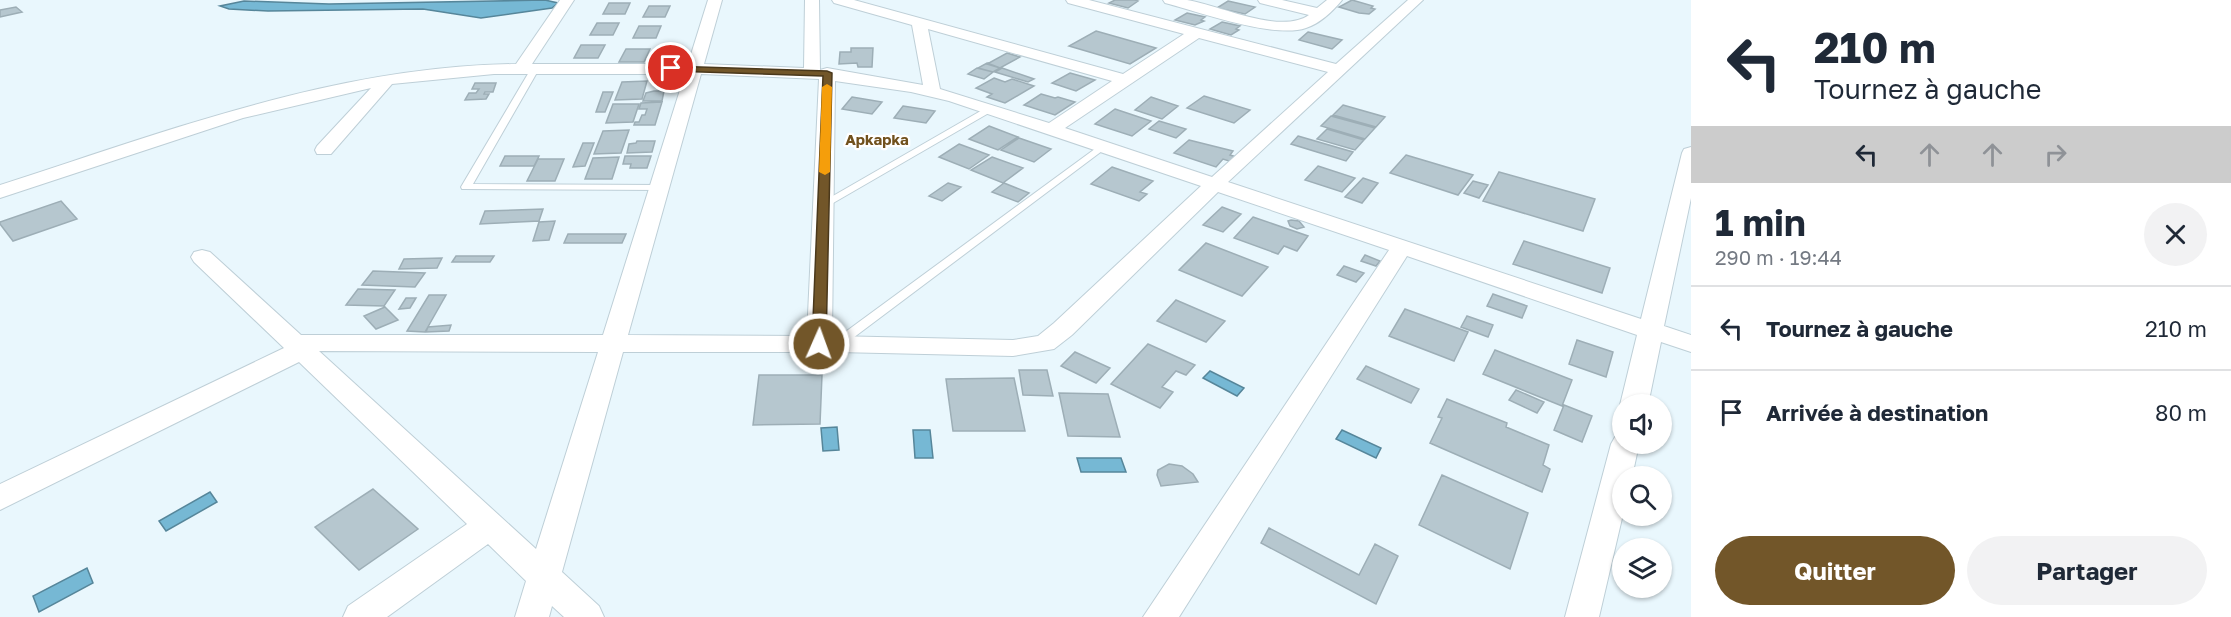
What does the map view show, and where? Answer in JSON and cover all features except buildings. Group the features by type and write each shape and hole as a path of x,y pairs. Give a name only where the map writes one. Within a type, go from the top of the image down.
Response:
{"street":[{"path":"527,70 567,0"},
{"path":"532,617 715,0"},
{"path":"812,0 819,73 828,344"},
{"path":"839,0 1125,80"},
{"path":"1073,0 1339,70"},
{"path":"1170,0 1285,26 1302,25 1335,0"},
{"path":"1264,0 1319,13"},
{"path":"0,498 298,347 612,343 1013,348 1045,343 1063,329 1215,184 1416,0"},
{"path":"919,22 932,91"},
{"path":"1052,129 1197,32"},
{"path":"0,192 247,112 320,93 386,81 449,72 527,70 694,68 819,73 884,81 932,91 991,108 1691,344"},
{"path":"324,150 386,81"},
{"path":"1637,394 1691,153"},
{"path":"1160,617 1402,247"},
{"path":"202,257 587,617"},
{"path":"1582,617 1623,454"},
{"path":"360,617 489,526"}],"lane":[{"path":"527,70 466,187 660,188"},
{"path":"824,204 991,108"},
{"path":"828,344 1103,146"}],"water":[{"path":"545,0 558,3 552,8 481,18 423,9 268,11 229,9 220,6 244,1 329,4"},
{"path":"1210,371 1244,388 1237,396 1203,378"},
{"path":"837,427 839,450 823,451 821,428"},
{"path":"913,430 930,430 933,458 915,458"},
{"path":"1342,430 1381,448 1376,458 1336,439"},
{"path":"1077,458 1121,458 1126,472 1081,472"},
{"path":"210,492 217,502 166,531 159,521"},
{"path":"87,568 93,583 39,612 33,596"}],"slow traffic":[{"path":"825,172 827,87"}],"district":[{"name":"Apkapka","path":"877,140"}],"route":[{"path":"671,68 827,73 819,344"}]}
